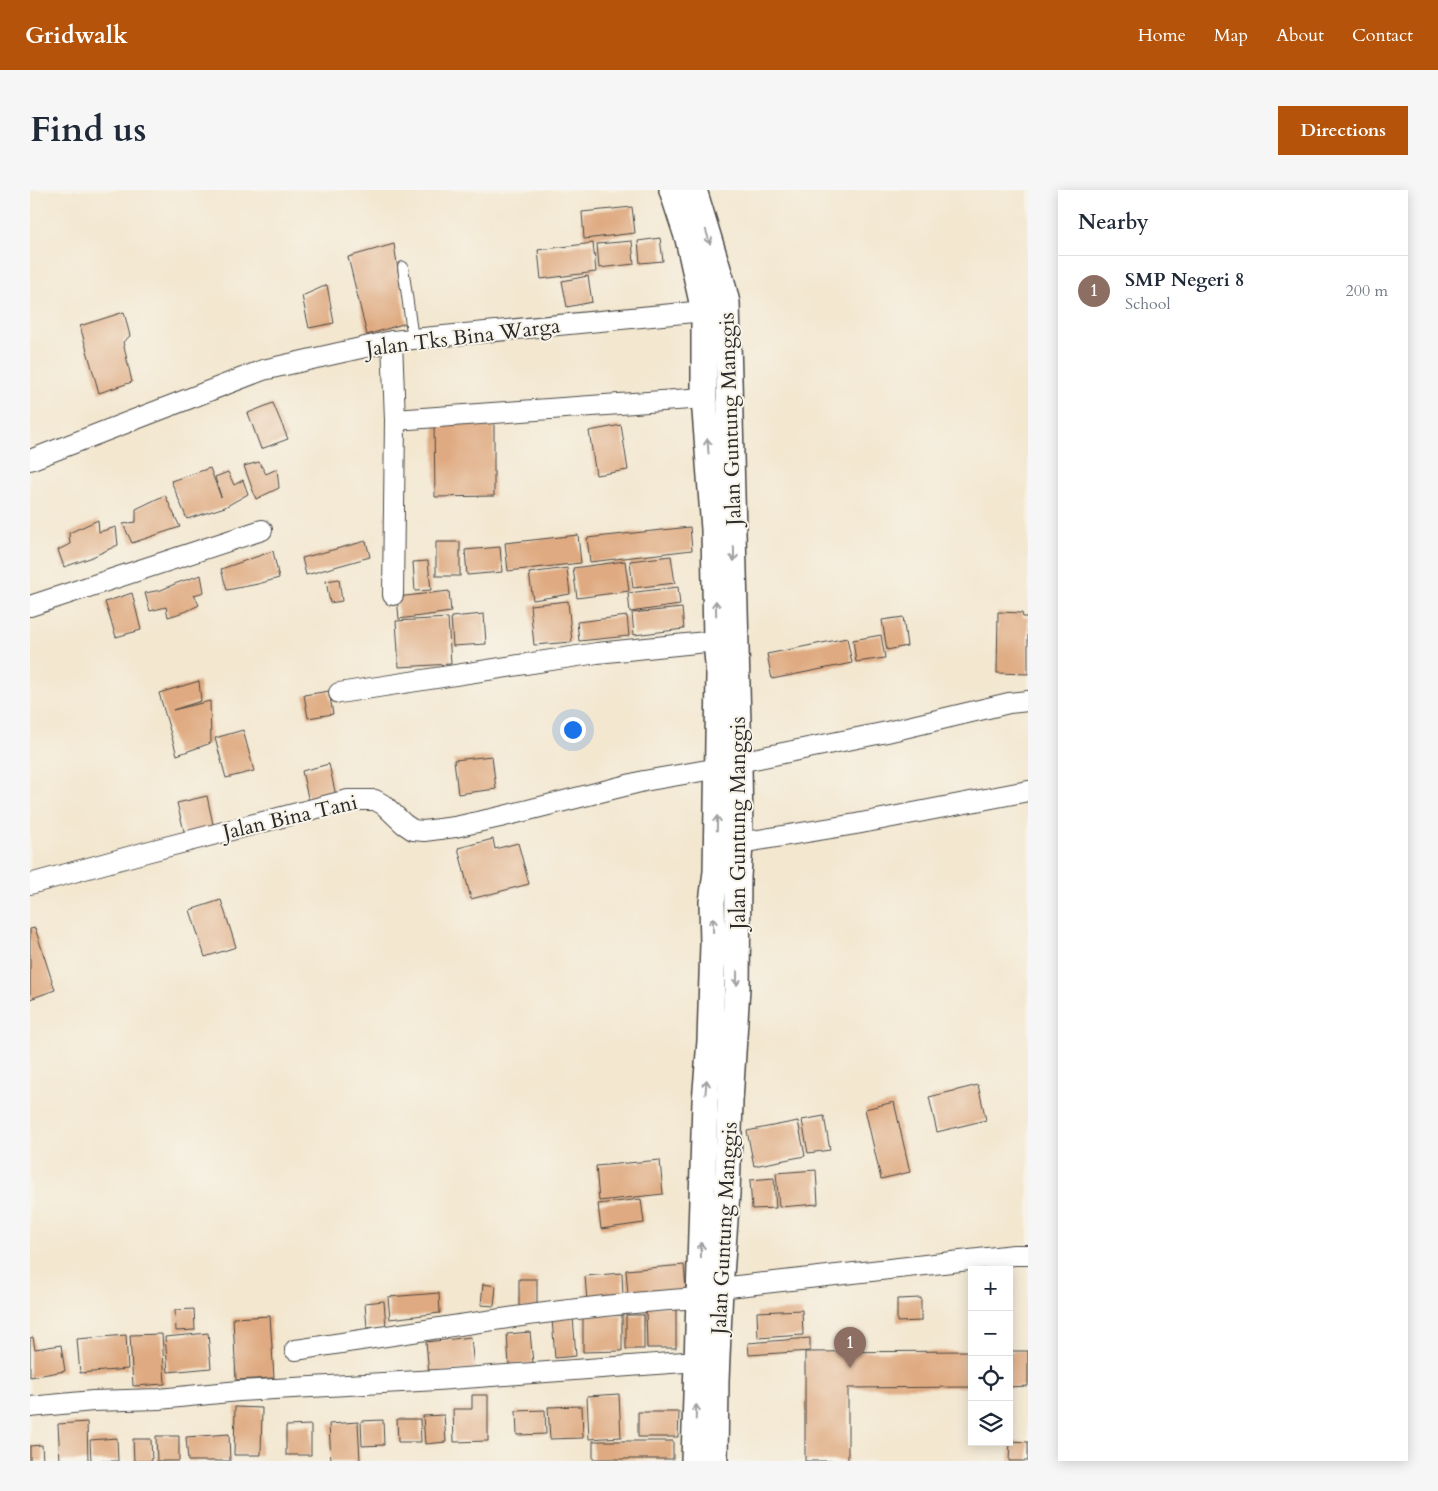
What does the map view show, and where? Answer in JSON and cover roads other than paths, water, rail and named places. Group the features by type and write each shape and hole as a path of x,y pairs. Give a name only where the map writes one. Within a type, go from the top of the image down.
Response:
{"street":[{"name":"Jalan Guntung Manggis","path":"672,190 688,239 704,312 704,398 714,529 716,641 729,765 740,843 737,988 727,1193 698,1362 694,1461"},
{"name":"Jalan Guntung Manggis","path":"694,190 727,303 729,765 712,902 713,944 710,1041 705,1102 709,1293 716,1380 715,1461"},
{"name":"Jalan Tks Bina Warga","path":"30,460 263,370 392,341 704,312"},
{"path":"392,341 395,420 393,595"},
{"path":"395,420 704,398"},
{"path":"30,606 262,530"},
{"path":"339,693 597,653 716,641"},
{"name":"Jalan Bina Tani","path":"30,884 348,800 375,800 384,805 413,830 424,831 455,827 644,781 887,732 1009,702 1028,701"},
{"path":"740,843 884,819 1028,791"},
{"path":"295,1350 459,1324 1014,1255 1028,1255"},
{"path":"30,1408 92,1401 159,1399 239,1392 698,1362"}],"lane":[{"path":"403,267 413,339"}],"place":[{"name":"SMP Negeri 8","path":"850,1368"}]}
